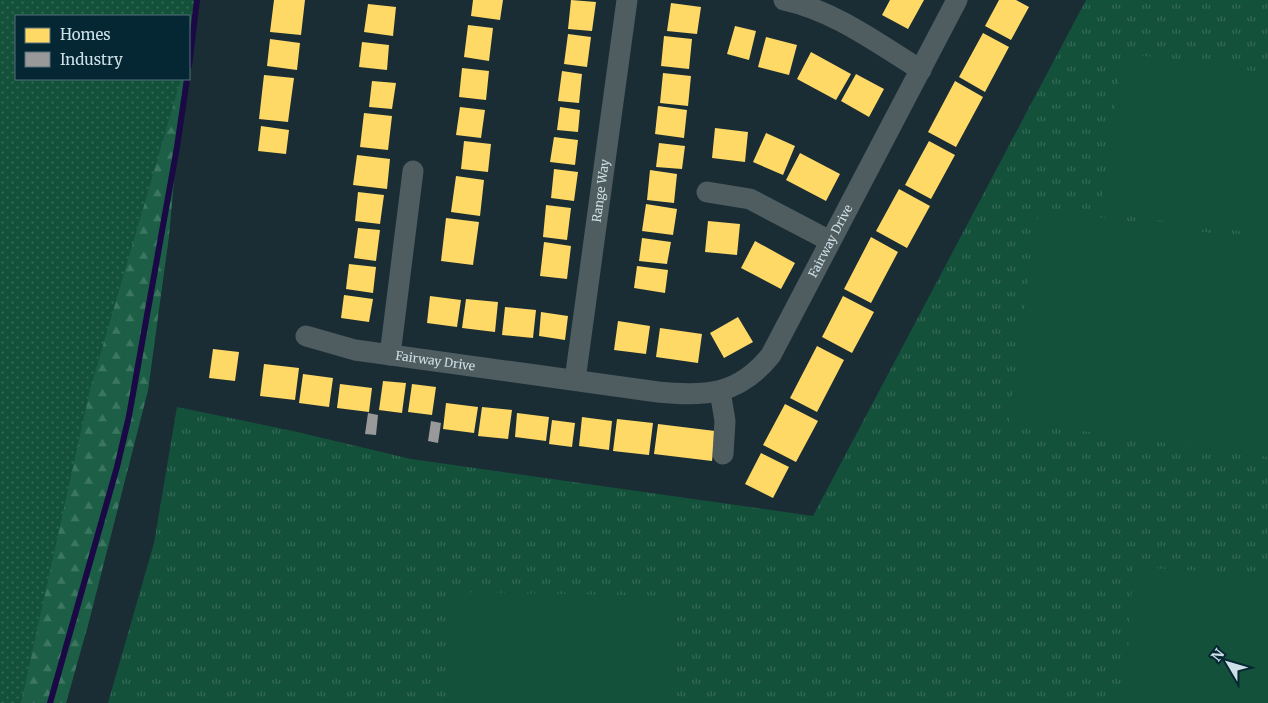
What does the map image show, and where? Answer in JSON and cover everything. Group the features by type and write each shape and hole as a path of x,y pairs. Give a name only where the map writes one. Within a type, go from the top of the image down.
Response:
{"street":[{"name":"Range Way","path":"576,380 627,0"},
{"path":"784,0 811,7 837,18 921,70"},
{"name":"Fairway Drive","path":"306,336 355,350 679,394 720,391 736,386 751,377 770,355 957,0"},
{"name":"Fairway Drive","path":"390,355 413,171"},
{"path":"707,192 750,199 830,242"},
{"path":"720,391 725,421 723,454"}],"green space":[{"path":"0,0 198,0 190,59 190,15 15,15 15,80 187,80 177,147 169,235 148,390 66,703 0,703"},
{"path":"1086,0 1268,0 1268,703 108,703 154,543 177,407 293,431 411,459 813,516"},
{"path":"1123,53 1268,73 1268,235 1100,212"},
{"path":"181,80 187,80 177,147 169,235 148,390 89,621 66,703 21,703 90,390"},
{"path":"1039,209 1268,241 1268,457 1009,421"},
{"path":"1133,567 1268,575 1268,703 1125,703"},
{"path":"449,592 672,596 670,703 447,703"}],"building: Homes":[{"path":"274,0 305,0 301,35 270,32"},
{"path":"473,0 503,0 500,20 471,16"},
{"path":"571,0 596,2 592,31 568,29"},
{"path":"890,0 924,0 908,29 882,15"},
{"path":"999,0 1016,0 1029,7 1011,40 985,26"},
{"path":"671,3 701,7 697,34 667,31"},
{"path":"368,4 396,7 393,36 364,32"},
{"path":"468,25 493,28 489,61 464,57"},
{"path":"735,26 756,31 749,60 727,54"},
{"path":"983,33 1009,47 985,92 959,77"},
{"path":"568,34 591,37 587,67 564,64"},
{"path":"664,36 692,39 689,69 661,66"},
{"path":"766,37 797,45 789,75 758,67"},
{"path":"270,39 300,43 297,70 267,66"},
{"path":"362,42 389,45 387,70 359,67"},
{"path":"811,52 851,74 836,100 797,79"},
{"path":"462,68 489,71 486,100 459,97"},
{"path":"562,71 582,74 579,103 558,101"},
{"path":"663,73 691,76 688,106 660,103"},
{"path":"856,74 884,89 869,117 841,101"},
{"path":"264,75 294,78 288,122 259,119"},
{"path":"372,81 396,83 392,109 369,107"},
{"path":"955,81 983,97 956,147 928,132"},
{"path":"658,106 687,110 684,138 655,134"},
{"path":"460,107 485,110 481,138 456,135"},
{"path":"560,107 580,110 578,132 557,130"},
{"path":"364,113 392,116 388,150 360,147"},
{"path":"261,126 289,130 286,154 258,151"},
{"path":"715,128 748,132 745,162 712,158"},
{"path":"766,133 795,146 783,175 753,162"},
{"path":"554,137 578,140 575,165 550,162"},
{"path":"464,141 491,144 488,172 461,169"},
{"path":"929,141 955,155 931,199 905,185"},
{"path":"659,143 685,146 682,169 656,167"},
{"path":"800,153 840,174 826,201 786,180"},
{"path":"357,155 390,159 387,189 353,185"},
{"path":"554,169 578,172 574,201 551,198"},
{"path":"650,170 677,174 674,203 647,200"},
{"path":"456,176 484,180 480,216 451,212"},
{"path":"899,189 930,206 907,248 876,231"},
{"path":"358,192 384,195 380,224 355,221"},
{"path":"646,204 677,209 673,235 642,231"},
{"path":"546,205 571,208 567,240 543,237"},
{"path":"446,218 479,222 473,265 441,261"},
{"path":"708,221 740,224 737,255 705,252"},
{"path":"358,228 380,230 376,261 354,258"},
{"path":"871,237 898,252 871,303 844,289"},
{"path":"642,238 671,242 667,264 639,261"},
{"path":"755,241 795,263 781,289 741,268"},
{"path":"544,242 571,246 567,279 540,276"},
{"path":"349,264 376,267 373,293 346,289"},
{"path":"637,266 668,270 665,293 634,288"},
{"path":"344,295 373,299 369,322 341,318"},
{"path":"430,296 461,300 457,327 427,323"},
{"path":"843,296 874,312 852,353 822,337"},
{"path":"466,299 498,302 495,332 462,328"},
{"path":"505,307 536,310 533,338 502,335"},
{"path":"541,312 568,316 565,340 539,336"},
{"path":"738,317 753,342 724,358 710,333"},
{"path":"618,321 650,326 646,354 614,350"},
{"path":"660,328 702,334 698,363 656,357"},
{"path":"817,346 844,360 817,412 790,398"},
{"path":"213,349 239,352 235,381 209,378"},
{"path":"264,364 299,368 295,400 260,396"},
{"path":"303,374 333,378 329,407 299,403"},
{"path":"383,381 406,383 402,413 379,410"},
{"path":"340,384 372,388 369,412 337,408"},
{"path":"412,384 436,387 432,415 408,412"},
{"path":"446,403 478,407 474,433 443,429"},
{"path":"785,404 818,421 796,462 763,445"},
{"path":"482,407 512,410 508,439 478,436"},
{"path":"517,413 549,417 546,441 515,437"},
{"path":"582,417 612,421 609,450 579,446"},
{"path":"617,419 653,423 649,455 613,451"},
{"path":"552,420 575,423 572,447 549,444"},
{"path":"658,424 715,431 712,461 654,454"},
{"path":"761,453 789,467 773,498 745,484"}],"building: Industry":[{"path":"368,413 378,415 376,435 365,434"},
{"path":"431,421 441,423 438,443 428,441"}],"waterway":[{"path":"190,58 197,0"},
{"path":"50,703 117,467 129,416 177,147 187,80"}]}
